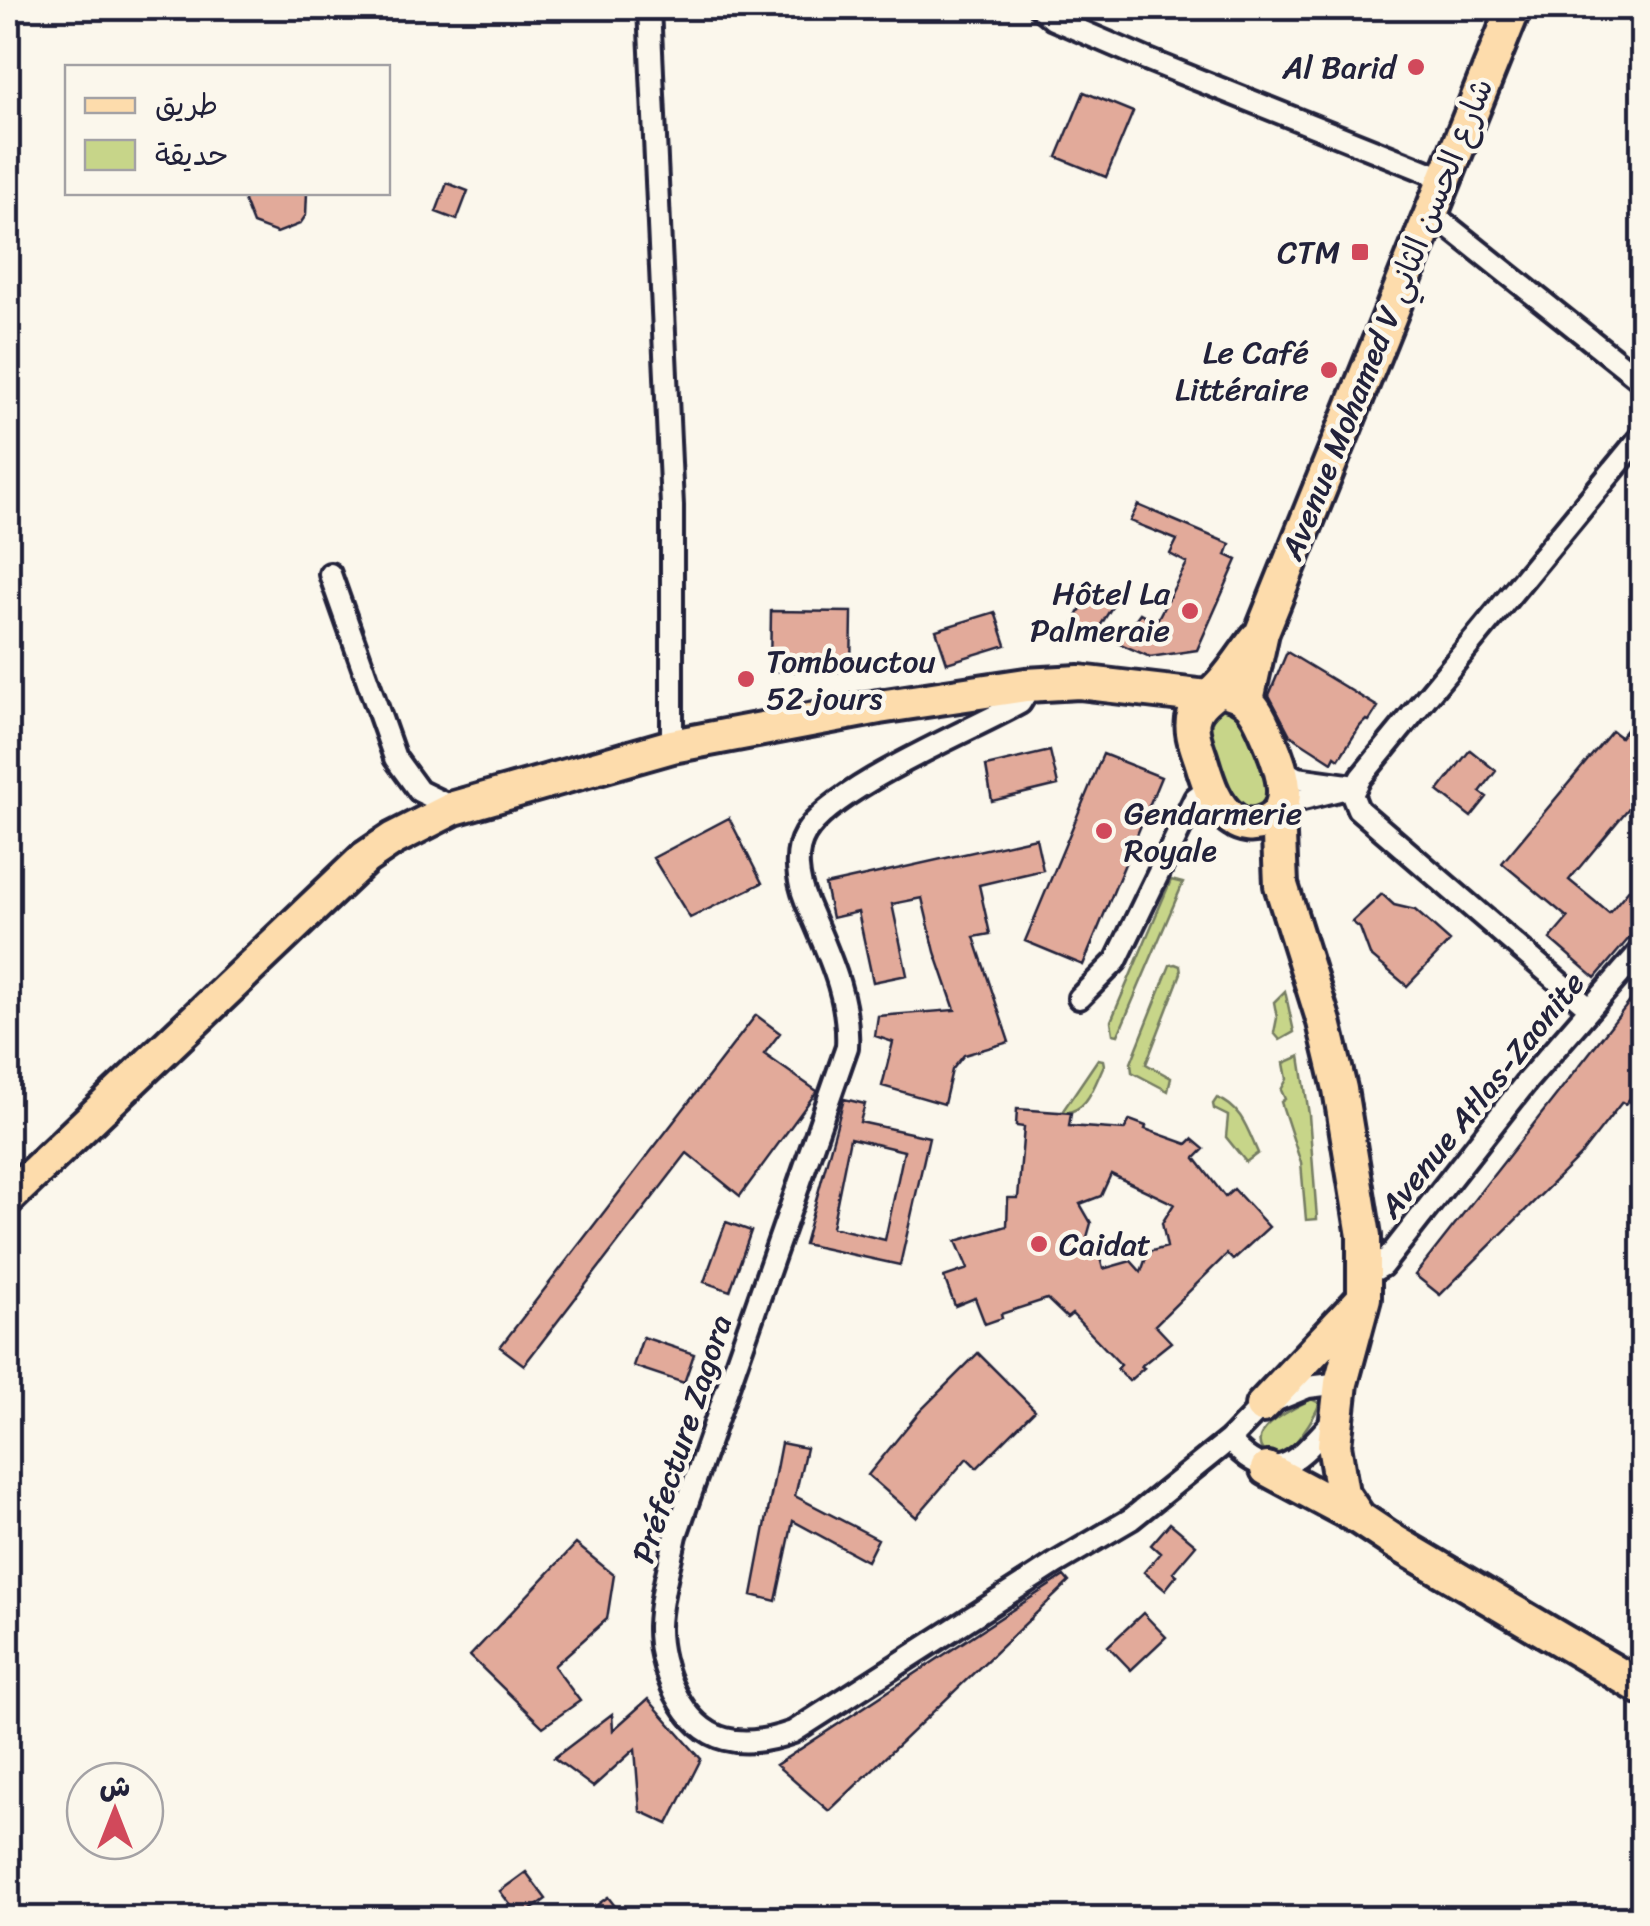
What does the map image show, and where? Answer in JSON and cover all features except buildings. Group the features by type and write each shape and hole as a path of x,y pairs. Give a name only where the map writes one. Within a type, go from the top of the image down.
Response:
{"main road":[{"name":"Avenue Mohamed V شارع الحسن الثاني","path":"1262,632 1514,8"},
{"path":"1247,700 1262,632"},
{"path":"1262,632 1204,705 1210,787 1281,885"},
{"path":"8,1198 365,858 393,838 454,808 672,746 879,706 1026,685 1100,684 1204,705 1234,692 1247,700 1262,722 1284,783 1280,808 1281,885 1324,1022 1360,1206 1365,1286 1342,1383 1334,1445 1342,1493 1359,1518"},
{"path":"1236,822 1262,824 1280,808"},
{"path":"1262,1406 1365,1286"},
{"path":"1267,1469 1359,1518 1642,1688"}],"street":[{"path":"649,8 672,506 672,746"},
{"path":"1040,8 1053,19 1130,52 1443,178"},
{"path":"1429,211 1642,382"},
{"path":"1589,1008 1358,809 1352,794 1354,786 1642,435"},
{"path":"330,574 395,758 419,791 454,808"},
{"name":"Préfecture Zagora","path":"1026,685 1020,703 886,772 823,814 800,844 798,858 804,895 845,999 847,1047 676,1534 660,1616 660,1650 666,1676 688,1710 713,1735 759,1742 793,1732 1131,1519 1229,1440 1262,1406"},
{"path":"1280,768 1297,778 1354,786"},
{"path":"1280,808 1354,786"},
{"path":"1079,998 1116,962 1194,798 1210,787"},
{"name":"Avenue Atlas-Zaonite","path":"1365,1286 1589,1008 1642,949"},
{"path":"1262,1406 1308,1387 1342,1383"},
{"path":"1229,1440 1247,1458 1267,1469 1294,1461 1335,1419"}],"green space":[{"path":"1217,703 1236,706 1264,751 1270,799 1255,811 1237,806 1210,758 1207,712"},
{"path":"1171,880 1183,883 1118,1035 1113,1034 1111,1021"},
{"path":"1170,965 1180,966 1181,973 1146,1064 1171,1078 1168,1091 1132,1072 1131,1063"},
{"path":"1285,991 1294,1032 1280,1040 1274,1033 1274,1002"},
{"path":"1300,1056 1317,1219 1306,1220 1301,1163 1281,1102 1285,1099 1281,1090 1287,1079 1284,1063"},
{"path":"1098,1059 1104,1065 1089,1096 1078,1108 1062,1112"},
{"path":"1217,1098 1233,1107 1251,1136 1258,1153 1246,1162 1226,1137 1228,1116 1214,1109"},
{"path":"1311,1399 1319,1403 1295,1442 1277,1457 1263,1451 1261,1435 1267,1427"}],"place":[{"name":"Al Barid","path":"1416,67"},
{"name":"CTM","path":"1360,252"},
{"name":"Le Café Littéraire","path":"1329,370"},
{"name":"Hôtel La Palmeraie","path":"1190,611"},
{"name":"Tombouctou 52 jours","path":"746,679"},
{"name":"Gendarmerie Royale","path":"1104,831"},
{"name":"Caidat","path":"1039,1244"}]}
